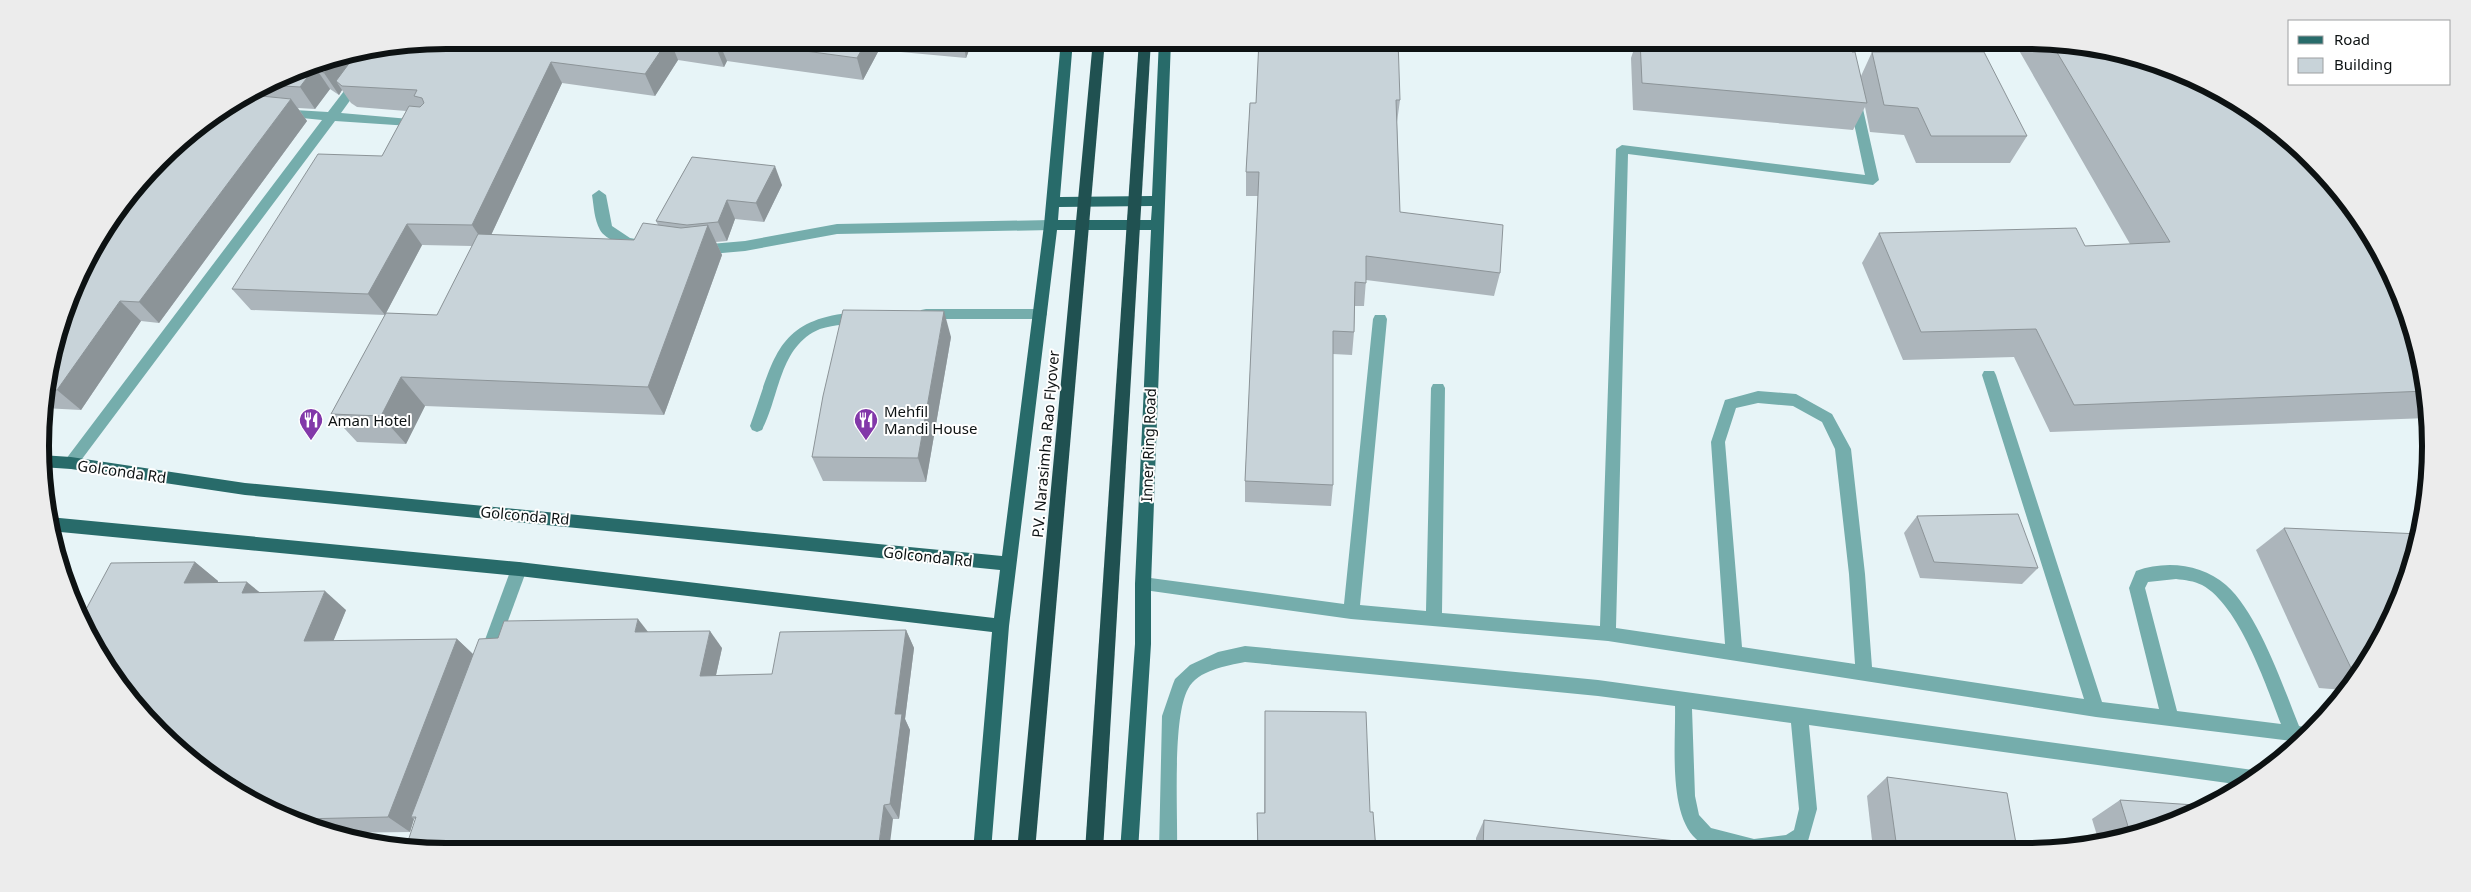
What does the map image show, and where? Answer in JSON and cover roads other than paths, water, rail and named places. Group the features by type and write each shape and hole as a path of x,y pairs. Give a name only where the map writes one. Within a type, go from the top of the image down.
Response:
{"highway":[{"name":"P.V. Narasimha Rao Flyover","path":"1027,843 1098,49"},
{"path":"1094,843 1143,49"}],"main road":[{"path":"983,843 1002,626 1050,225 1066,49"},
{"name":"Inner Ring Road","path":"1130,843 1143,644 1143,584 1165,49"},
{"path":"1052,202 1158,201"},
{"path":"1050,225 1157,225"},
{"name":"Golconda Rd","path":"50,462 71,463 245,489 1009,564"},
{"path":"56,525 519,569 1002,626"}],"street":[{"path":"1608,634 1622,149 1873,180 1844,49"},
{"path":"71,463 367,69"},
{"path":"267,111 430,124"},
{"path":"599,195 601,214 606,229 627,242 657,246"},
{"path":"687,249 696,251 745,246 837,229 1050,225"},
{"path":"911,314 1040,314"},
{"path":"757,426 784,352 793,339 809,329 827,322 875,316"},
{"path":"1352,612 1380,319"},
{"path":"1989,374 2096,709"},
{"path":"1434,620 1438,388"},
{"path":"1734,653 1718,442 1730,404 1758,397 1796,400 1826,418 1843,449 1857,574 1864,673"},
{"path":"481,671 519,569"},
{"path":"2170,718 2136,588 2142,576 2161,571 2190,574 2211,581 2230,598 2300,733"},
{"path":"1143,584 1352,612 1608,634 2096,709 2299,734"},
{"path":"1168,843 1170,716 1181,684 1196,670 1218,660 1245,654 1598,688 2245,777"},
{"path":"1683,700 1686,796 1691,819 1706,836 1734,843"},
{"path":"1790,843 1802,834 1808,809 1799,715"}],"place":[{"name":"Aman Hotel","path":"311,441"},
{"name":"Mehfil Mandi House","path":"866,441"}]}
